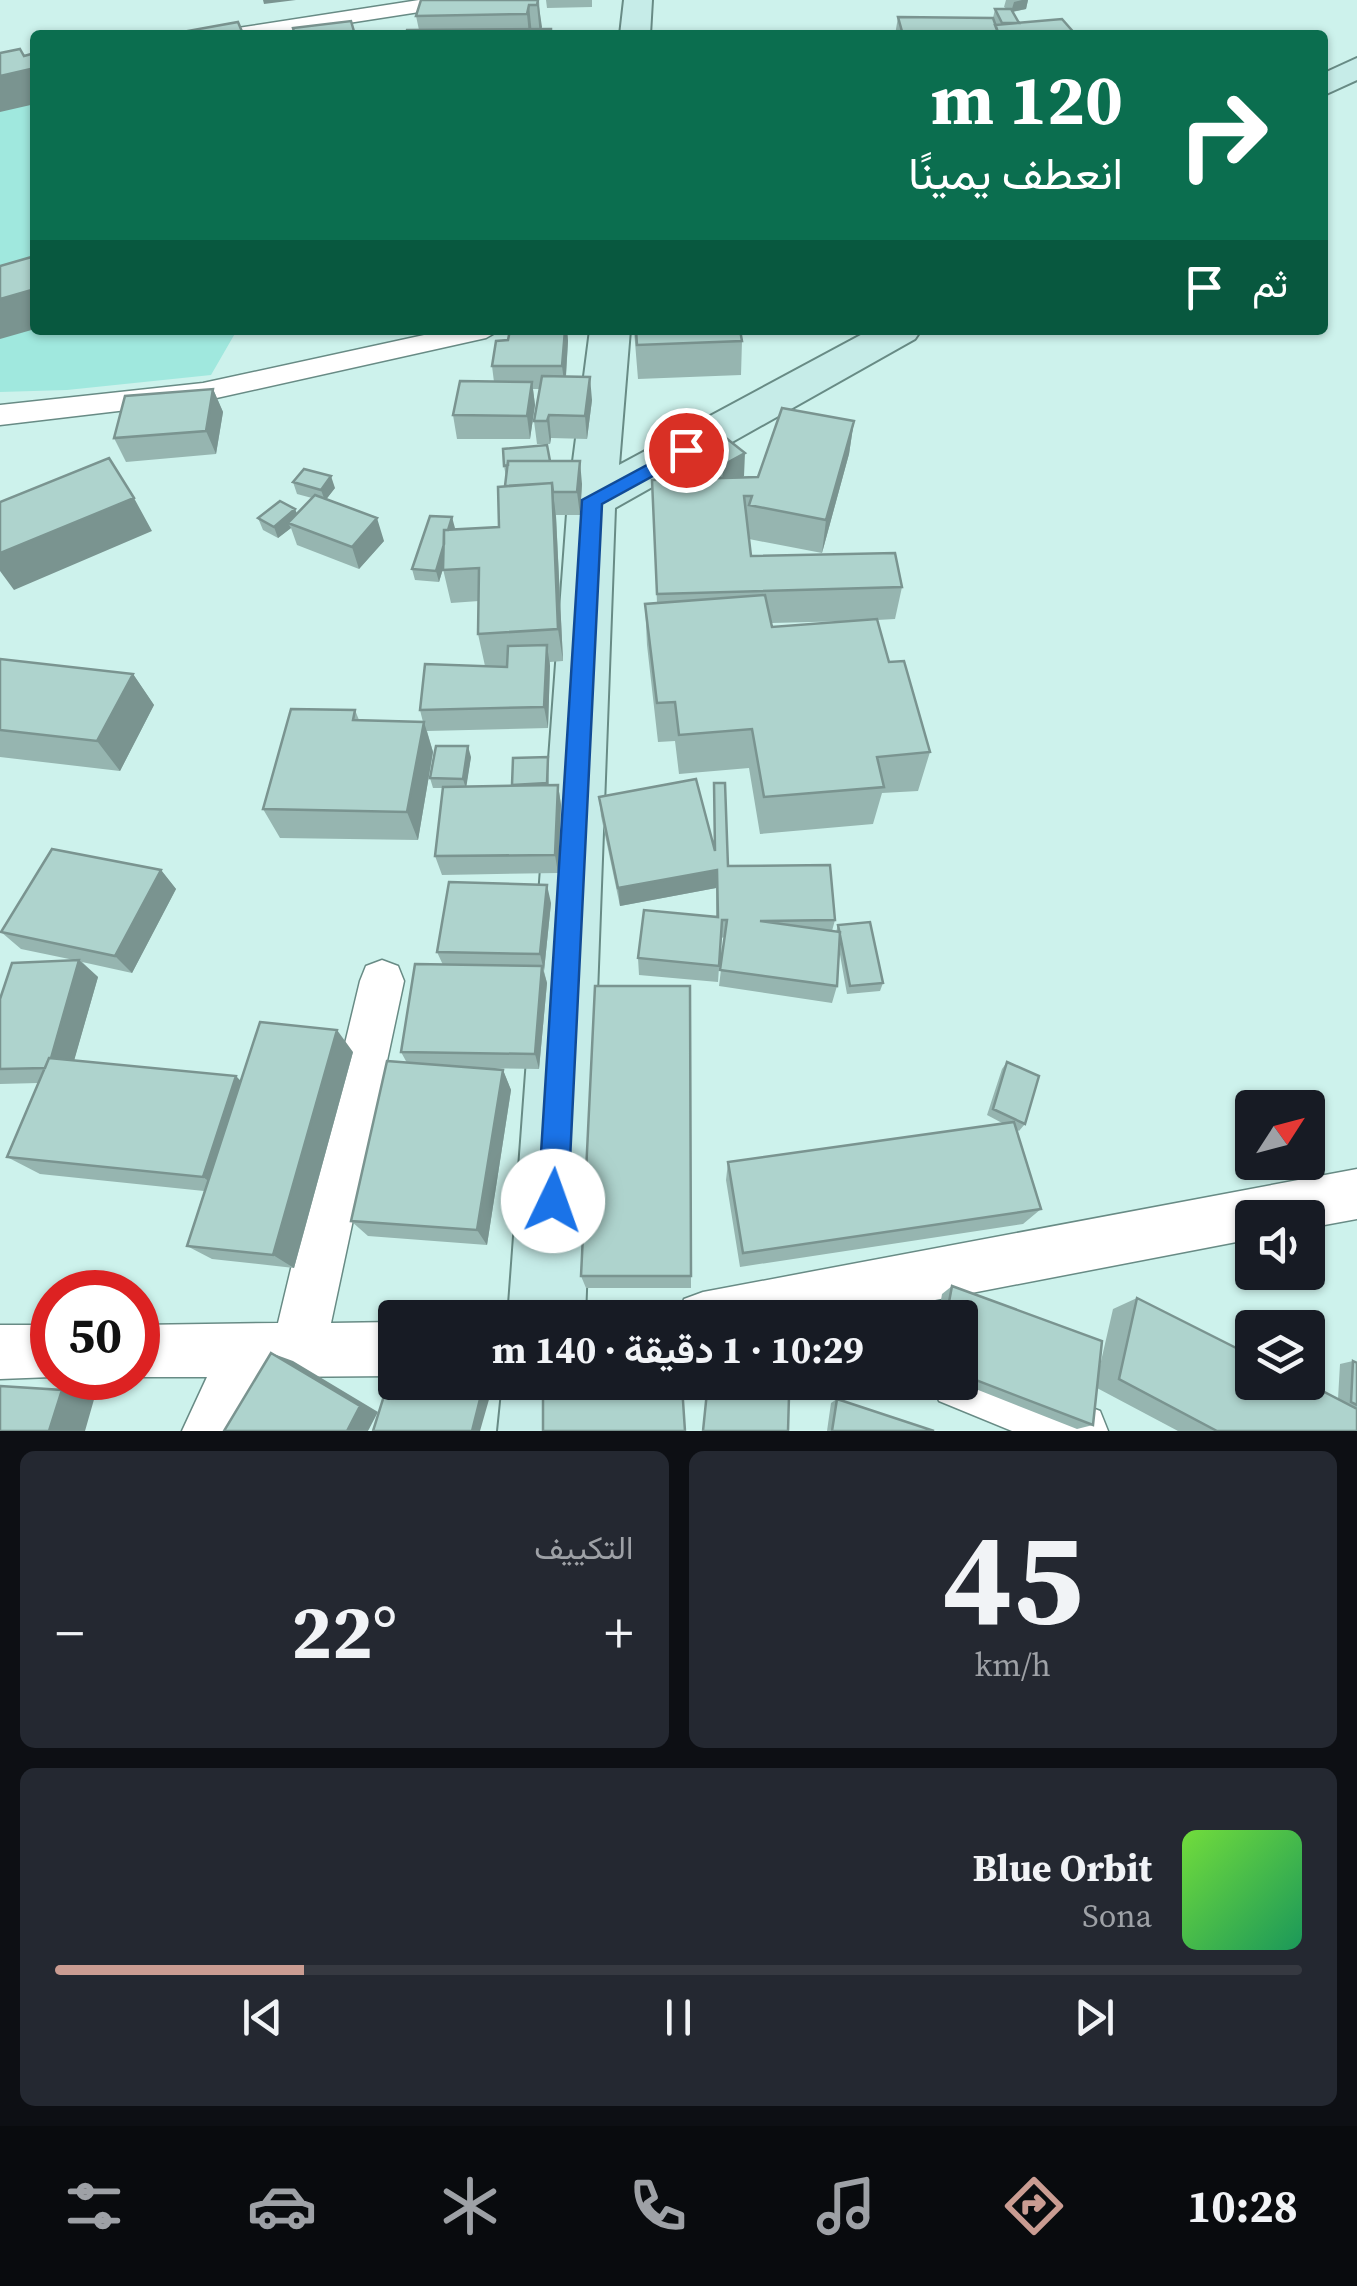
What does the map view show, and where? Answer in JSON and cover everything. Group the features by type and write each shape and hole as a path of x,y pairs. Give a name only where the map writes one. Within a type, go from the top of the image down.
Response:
{"main road":[{"path":"635,30 638,0"},
{"path":"1328,84 1357,67"},
{"path":"547,1300 592,500 609,335"},
{"path":"592,500 892,335"},
{"path":"540,1431 541,1400"}],"street":[{"path":"263,30 458,0"},
{"path":"0,416 203,392 463,335"},
{"path":"210,1431 274,1350 382,981"},
{"path":"863,1300 1357,1194"},
{"path":"160,1351 378,1349"},
{"path":"0,1352 30,1352"},
{"path":"978,1390 1080,1431"}],"shaded area":[{"path":"30,75 30,335 234,335 211,375 67,390 0,392 0,79"}],"building":[{"path":"421,0 538,0 537,5 529,5 527,14 416,16"},
{"path":"995,9 1011,9 1019,23 1002,23"},
{"path":"898,17 993,18 997,30 902,30"},
{"path":"1062,19 1072,30 997,30 995,25"},
{"path":"351,21 354,30 294,30"},
{"path":"238,22 241,30 193,30"},
{"path":"551,29 551,30 407,30"},
{"path":"20,49 24,56 30,54 30,69 0,76 0,53"},
{"path":"30,257 30,290 0,299 0,266"},
{"path":"509,335 565,335 562,366 492,366 496,341 508,340"},
{"path":"636,335 741,335 742,341 637,345"},
{"path":"542,376 590,377 585,416 549,415 547,421 534,421"},
{"path":"460,381 532,382 527,416 453,415"},
{"path":"213,389 206,431 114,438 125,396"},
{"path":"782,408 854,421 826,520 749,505 752,496 744,496 751,556 895,553 902,587 657,594 652,480 758,477"},
{"path":"694,425 717,443 726,438 745,453 723,465 708,453 693,461 667,440"},
{"path":"547,445 550,461 508,461 504,466 503,449"},
{"path":"109,458 134,498 0,553 0,502"},
{"path":"508,461 580,461 577,492 553,492 552,483 505,486"},
{"path":"304,469 331,476 321,490 293,482"},
{"path":"552,483 558,629 478,634 479,568 443,570 444,530 499,527 498,487"},
{"path":"315,495 377,518 352,547 288,523"},
{"path":"280,501 295,509 274,527 258,518"},
{"path":"430,516 452,517 448,530 444,530 436,571 412,569"},
{"path":"765,595 772,627 877,619 889,662 904,661 930,752 877,757 884,787 764,797 752,729 679,735 675,702 657,703 645,604"},
{"path":"547,645 544,707 420,710 425,664 507,667 508,646"},
{"path":"0,659 133,674 97,741 0,730"},
{"path":"291,709 355,710 353,720 424,722 407,812 263,809"},
{"path":"436,746 468,746 463,779 430,778"},
{"path":"548,757 547,783 512,785 513,758"},
{"path":"696,779 715,851 714,783 725,783 728,866 830,865 835,920 760,921 840,932 837,986 720,970 727,920 722,920 719,966 638,958 644,910 718,917 717,870 618,888 599,797"},
{"path":"558,785 555,855 435,856 443,787"},
{"path":"52,849 161,870 115,956 1,932"},
{"path":"449,882 547,885 540,954 437,952"},
{"path":"870,922 883,983 850,986 838,925"},
{"path":"79,960 45,1068 0,1069 0,999 12,963"},
{"path":"415,964 542,966 535,1054 401,1052"},
{"path":"595,986 690,986 691,1276 581,1276"},
{"path":"260,1022 337,1030 273,1255 187,1246"},
{"path":"49,1058 236,1076 203,1177 7,1157"},
{"path":"387,1061 503,1070 477,1230 351,1221"},
{"path":"1007,1062 1039,1076 1025,1124 993,1109"},
{"path":"1014,1122 1041,1209 743,1253 728,1162"},
{"path":"952,1286 1102,1341 1093,1425 978,1381 978,1300 949,1300"},
{"path":"1137,1298 1235,1347 1235,1400 1325,1400 1325,1392 1357,1409 1357,1431 1217,1431 1119,1379"},
{"path":"271,1353 360,1406 347,1431 224,1431"},
{"path":"1353,1361 1357,1363 1357,1405 1351,1402"},
{"path":"0,1386 30,1388 30,1400 59,1400 49,1431 0,1431"},
{"path":"383,1400 480,1400 472,1431 373,1431"},
{"path":"543,1400 683,1400 685,1431 543,1431"},
{"path":"706,1400 789,1400 788,1431 703,1431"},
{"path":"837,1400 840,1400 934,1431 832,1431"}],"route":[{"path":"553,1201 592,500 686,450"}]}
